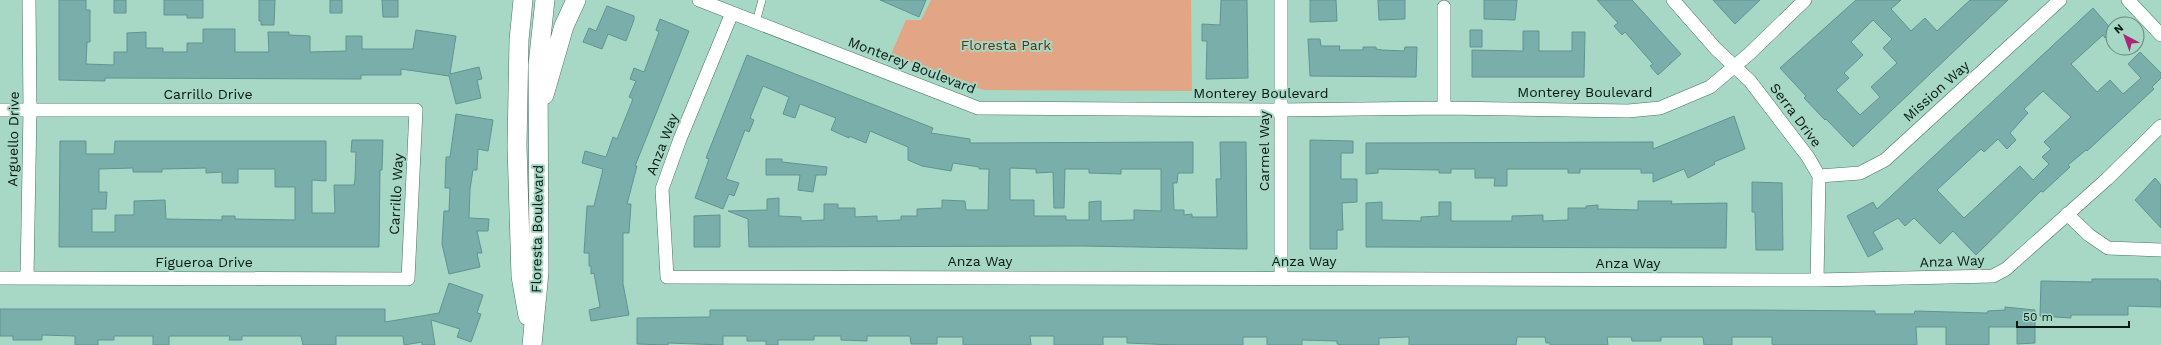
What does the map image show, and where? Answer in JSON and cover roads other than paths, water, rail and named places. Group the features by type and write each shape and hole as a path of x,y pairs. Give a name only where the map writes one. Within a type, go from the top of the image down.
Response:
{"street":[{"name":"Arguello Drive","path":"27,278 30,110 29,0"},
{"name":"Floresta Boulevard","path":"523,0 519,40 517,146 521,276 532,341"},
{"name":"Floresta Boulevard","path":"532,341 539,272 538,65 545,0"},
{"path":"538,118 564,26 576,0"},
{"name":"Monterey Boulevard","path":"699,0 978,108 1280,110 1444,108 1628,111 1660,108 1710,87 1736,66 1805,0"},
{"name":"Carmel Way","path":"1281,0 1281,277"},
{"name":"Serra Drive","path":"1673,0 1716,49 1736,66 1750,81 1808,157 1819,176"},
{"name":"Mission Way","path":"1819,176 1860,173 1885,160 2060,0"},
{"path":"2128,0 2161,35"},
{"path":"1444,7 1444,108"},
{"name":"Anza Way","path":"732,13 680,139 662,189 667,277 1281,277 1817,280 1993,276 2006,269 2107,179 2161,126"},
{"name":"Carrillo Drive","path":"0,110 416,110"},
{"name":"Carrillo Way","path":"408,279 416,110"},
{"path":"1817,280 1819,176"},
{"path":"2067,214 2089,235 2108,248 2161,250"},
{"name":"Figueroa Drive","path":"0,278 408,279"}],"lane":[{"path":"756,22 762,0"}],"park label":[{"name":"Floresta Park","path":"1006,45"}]}
